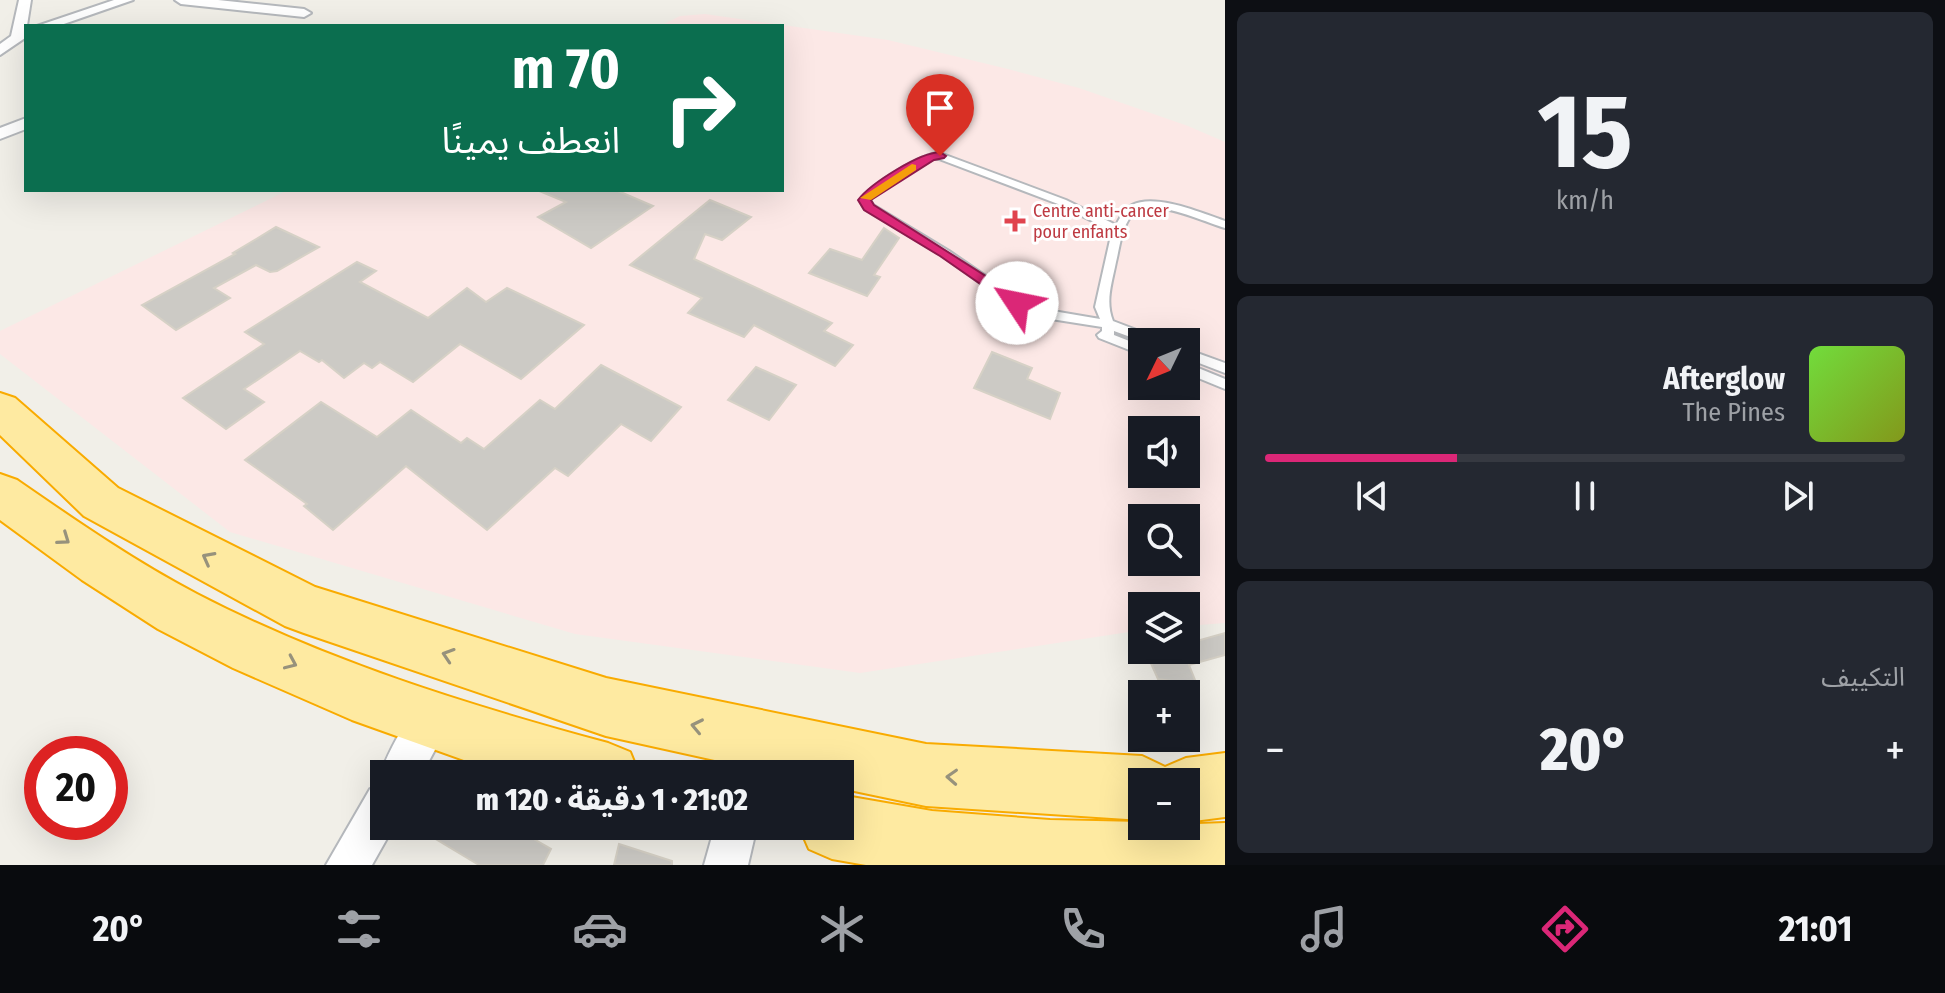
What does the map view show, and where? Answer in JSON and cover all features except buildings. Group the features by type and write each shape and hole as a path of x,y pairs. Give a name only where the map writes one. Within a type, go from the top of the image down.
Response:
{"highway":[{"path":"0,409 101,502 304,608 606,707 926,775 1128,787"},
{"path":"0,494 86,555 203,625 353,690 500,745 556,760"},
{"path":"1200,788 1225,785"},
{"path":"854,830 932,844 1052,859 1225,857"}],"street":[{"path":"51,24 127,0"},
{"path":"181,0 304,13"},
{"path":"0,51 23,33 20,8"},
{"path":"87,13 106,22"},
{"path":"0,134 24,124"},
{"path":"408,760 432,720"},
{"path":"1024,781 1052,859"},
{"path":"348,865 370,827"},
{"path":"726,865 732,840"}],"lane":[{"path":"1118,230 1062,202 940,156 931,156 871,193 865,200 869,207 945,253 1017,303 1128,336"},
{"path":"1128,343 1108,331 1101,307 1118,230 1126,215 1138,206 1156,205 1225,225"},
{"path":"1200,358 1225,368"},
{"path":"1200,374 1225,384"}],"shaded area":[{"path":"705,14 775,24 664,24 680,16"},
{"path":"784,25 888,40 1079,88 1225,142 1225,623 1200,625 1200,592 1128,592 1128,632 860,673 575,634 230,532 0,354 0,331 284,192 784,192"}],"slow traffic":[{"path":"866,198 912,168"}],"place":[{"name":"Centre anti-cancer pour enfants","path":"1015,221"}],"route":[{"path":"940,156 931,156 871,193 865,200 869,207 945,253 1017,303"}]}
